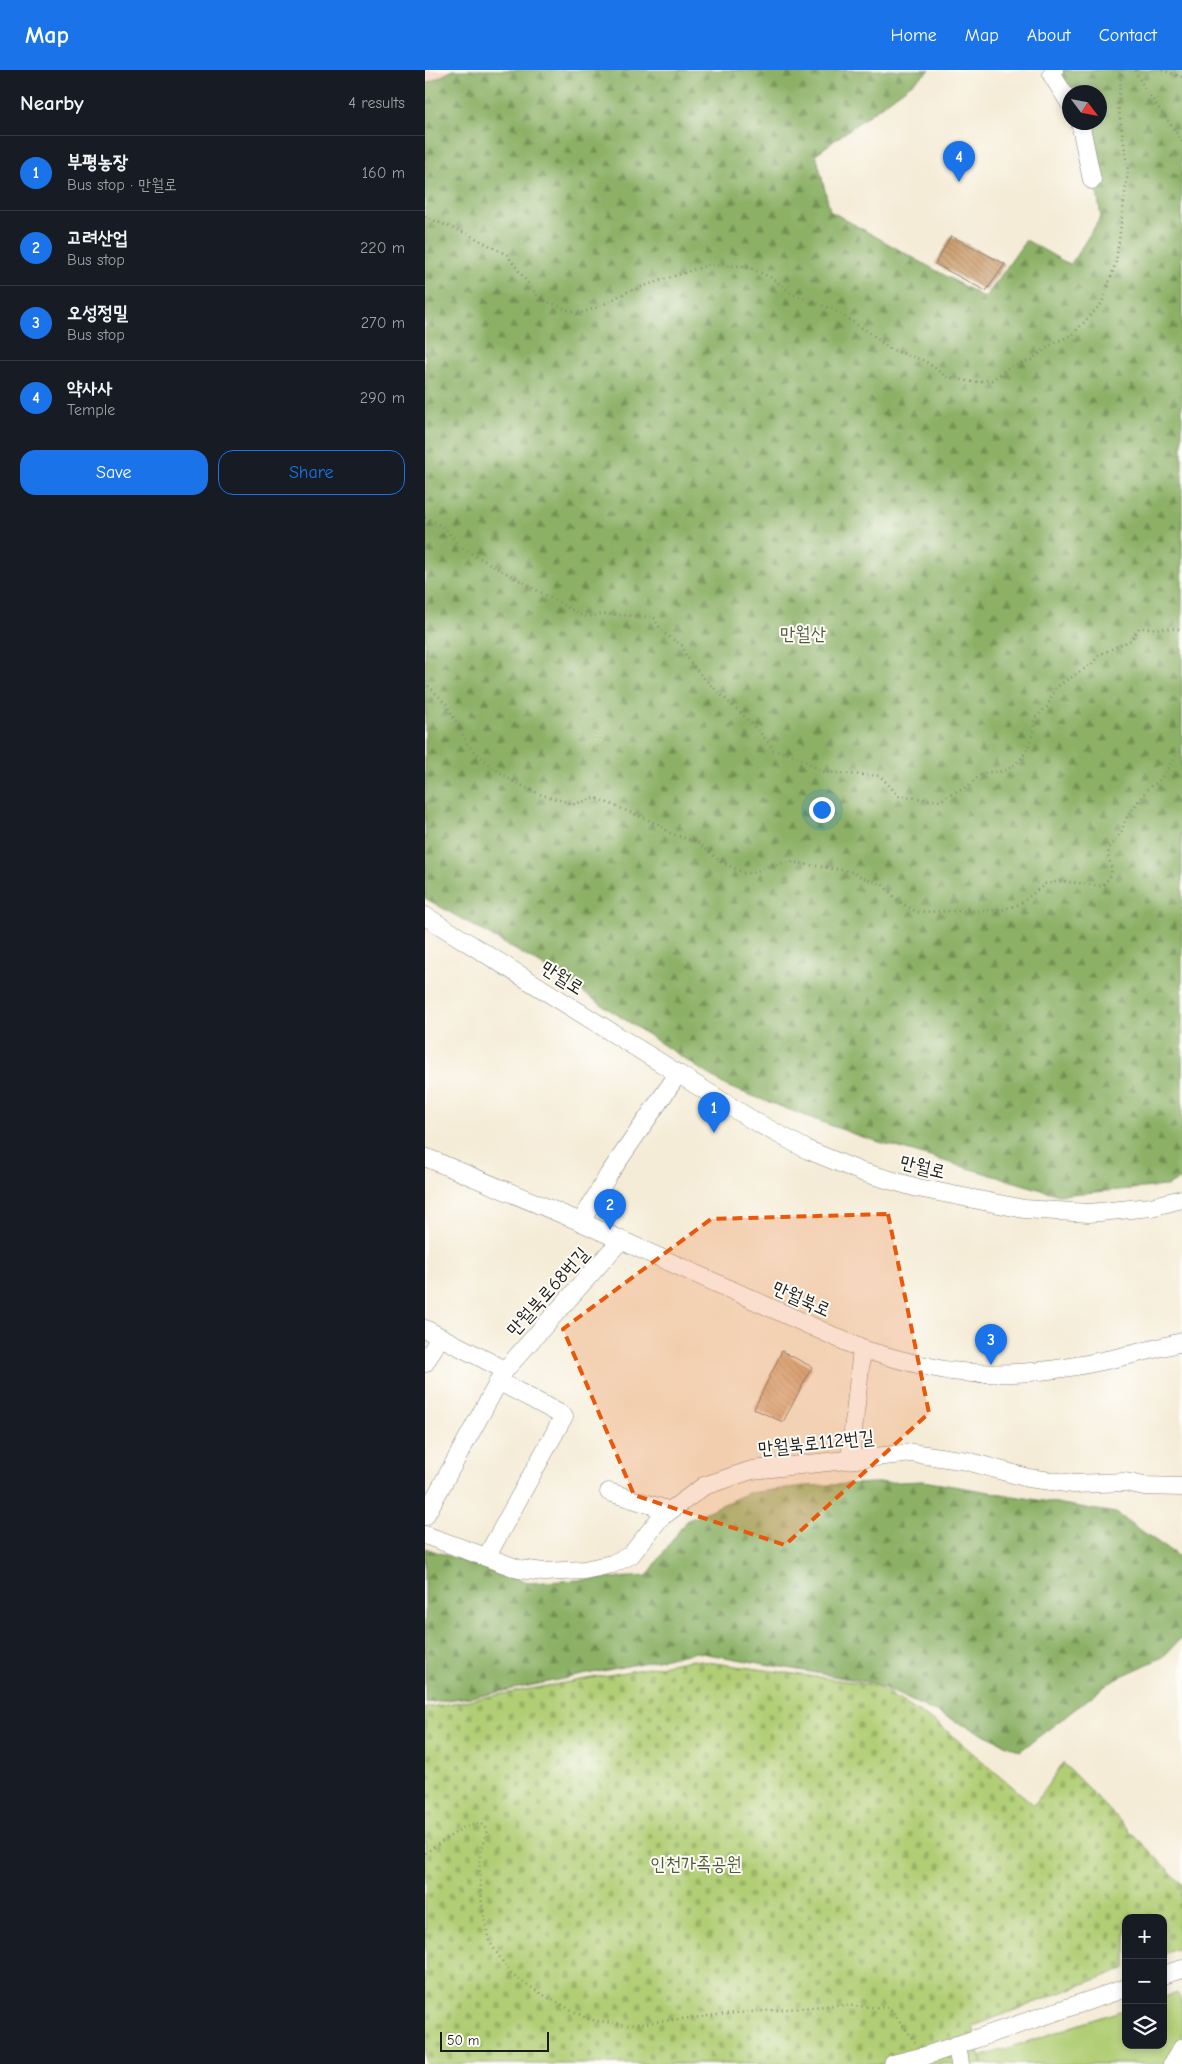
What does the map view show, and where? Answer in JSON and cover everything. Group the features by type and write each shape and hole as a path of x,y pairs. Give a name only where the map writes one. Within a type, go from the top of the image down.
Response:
{"street":[{"path":"1054,70 1051,75 1062,92"},
{"path":"1082,130 1092,180"},
{"name":"만월로","path":"425,916 754,1121 808,1150 863,1172 918,1188 1024,1209 1089,1213 1151,1207 1182,1199"},
{"path":"581,1222 609,1174 678,1074"},
{"name":"만월북로","path":"425,1157 581,1222 862,1349 909,1363 935,1368 995,1373 1039,1371 1114,1359 1182,1342"},
{"name":"만월북로68번길","path":"425,1516 502,1376 620,1241"},
{"path":"425,1363 432,1333 564,1416 487,1556"},
{"path":"851,1459 862,1349"},
{"name":"만월북로112번길","path":"425,1535 519,1569 544,1572 584,1570 612,1564 631,1555 660,1518 704,1486 752,1470 912,1453 967,1461 1028,1478 1074,1484 1125,1482 1144,1486 1182,1487"},
{"path":"609,1492 669,1510"},
{"path":"893,2064 925,2056 1122,1989"},
{"path":"957,2045 960,2064"},
{"path":"1172,2064 1182,2048"}],"path":[{"path":"425,217 468,234 507,255 539,298 578,314 598,307 629,291 708,265 745,266 771,278 792,294 832,309 870,333 890,349 925,361 947,377 973,382 992,380 1009,366 1031,360 1052,344 1072,335 1102,303 1116,262 1128,171 1119,104 1122,70"},
{"path":"1135,70 1143,88 1175,129 1182,142"},
{"path":"1162,70 1182,77"},
{"path":"425,517 445,528 460,547 587,618 602,614 654,617 658,626 671,641 683,646 684,654 695,670 733,704 768,741 773,750 799,758 823,772 880,776 899,796 941,801 950,792 967,786 976,778 987,773 1003,771 1012,766 1022,758 1034,736 1034,719 1047,706 1057,687 1092,664 1099,655 1131,640 1139,628 1182,629"},
{"path":"425,682 447,705 468,745 487,764 512,782 531,791 574,804 596,798 658,824 670,833 699,843 721,862 744,873 753,873 769,865 793,862 852,872 882,884 898,901 917,912 1003,910 1020,904 1045,884 1061,880 1101,886 1110,877 1112,870 1107,856 1109,848 1121,833 1126,818 1148,788 1158,782 1182,748"},
{"path":"425,1853 464,1827 479,1823 487,1830 479,1860 482,1905 489,1941 510,1973 537,1992 590,2020 629,2025 726,2014 837,2005 890,2008 925,2056"}],"highlighted area":[{"path":"888,1214 929,1413 785,1545 634,1495 563,1329 711,1219"}],"shaded area":[{"path":"425,70 454,70 425,84"}],"green space":[{"name":"만월산","path":"454,70 930,70 816,154 830,211 985,298 1026,240 1070,265 1101,217 1087,130 1107,130 1107,85 1067,85 1059,73 1060,70 1182,70 1182,1179 1166,1186 1059,1195 859,1136 726,1086 540,964 425,898 425,84"},
{"path":"923,1481 1116,1513 1182,1559 1182,1637 1163,1657 1113,1680 1020,1751 873,1683 696,1652 484,1695 425,1703 425,1548 529,1583 647,1576 686,1521 748,1493 804,1486"},
{"name":"인천가족공원","path":"692,1660 875,1685 941,1726 1034,1805 1063,1763 1182,1884 1182,1947 1167,1953 1167,1914 1122,1914 1122,1970 973,2026 982,2064 425,2064 425,1708"},
{"path":"1177,1993 1182,2001 1182,2064 982,2064 981,2057 1122,2010 1122,2049 1167,2049 1167,1996"}],"building":[{"path":"951,236 1005,264 986,291 935,264"},
{"path":"782,1351 812,1367 783,1422 754,1409"}],"place":[{"name":"약사사","path":"959,182"},
{"name":"부평농장","path":"714,1133"},
{"name":"고려산업","path":"610,1230"},
{"name":"오성정밀","path":"991,1365"}]}
